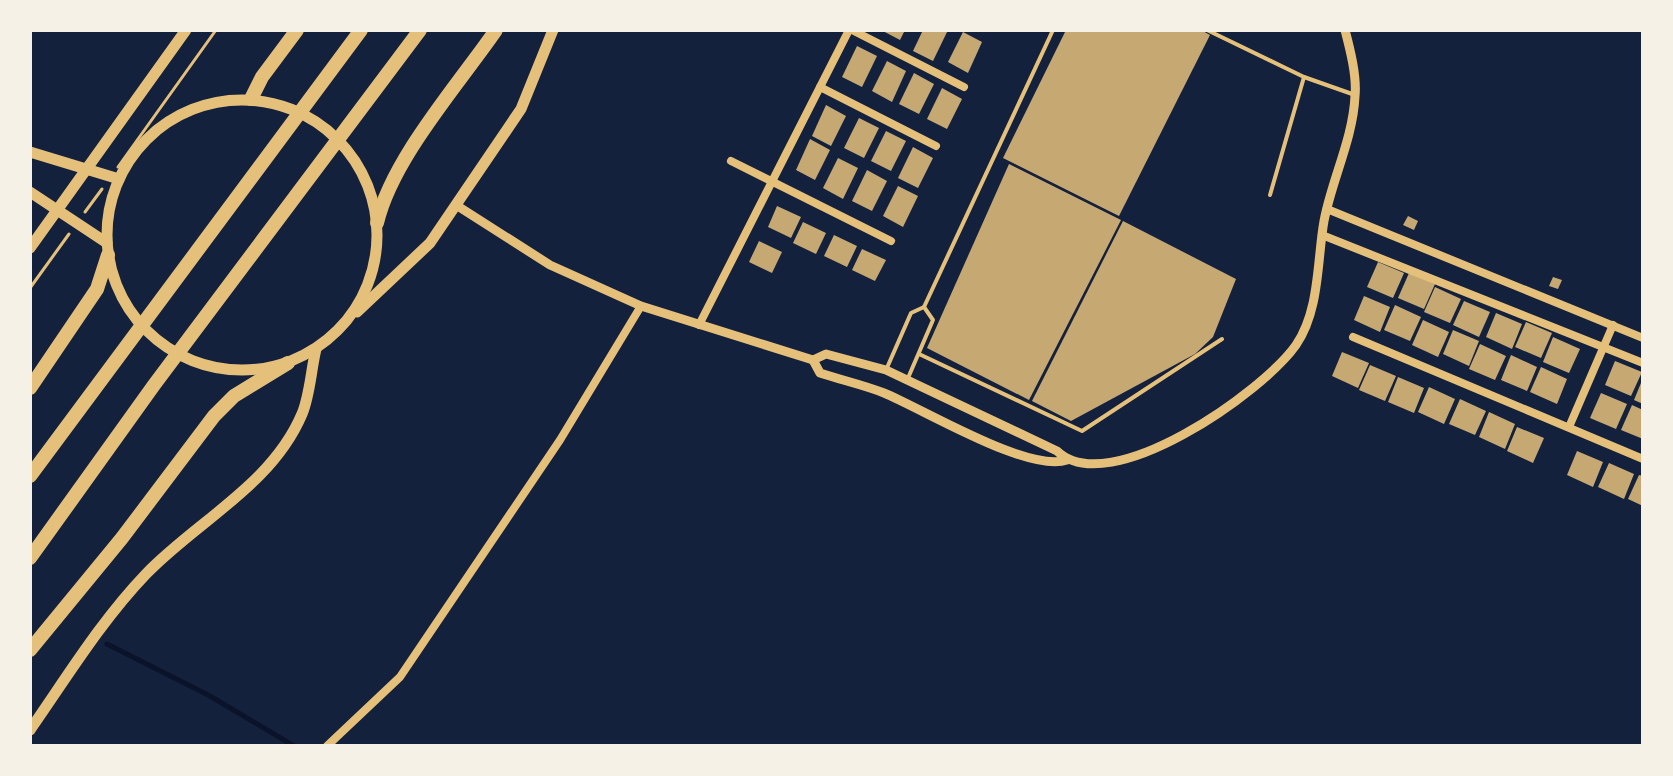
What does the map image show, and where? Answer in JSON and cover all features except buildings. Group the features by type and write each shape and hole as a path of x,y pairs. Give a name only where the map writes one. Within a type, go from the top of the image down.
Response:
{"highway":[{"path":"251,99 262,77 297,30"},
{"path":"30,476 116,356 361,30"},
{"path":"30,558 154,385 420,30"},
{"path":"377,223 382,201 402,165 496,30"},
{"path":"30,388 97,289 107,249"},
{"path":"30,650 122,538 214,416 234,396 288,363"}],"main road":[{"path":"30,248 186,30"},
{"path":"347,321 365,291 375,258 377,223 368,186 340,143 322,125 289,107 251,99 214,102 180,114 148,137 115,178 107,249 119,293 141,327 172,352 209,367 249,371 288,363 316,349 347,321 430,243 521,109 553,30"},
{"path":"30,152 115,178"},
{"path":"30,192 78,222 107,249"},
{"path":"30,730 105,621 140,582 259,475 289,440 303,411 316,349"}],"street":[{"path":"699,325 850,30 964,87"},
{"path":"456,205 550,265 641,306 813,360 826,354 886,370 1057,451 1067,460 1090,466 1136,457 1191,430 1259,382 1295,345 1309,316 1327,209 1356,95 1345,30"},
{"path":"820,87 936,146"},
{"path":"731,161 891,241"},
{"path":"1327,209 1643,338"},
{"path":"1322,235 1643,363"},
{"path":"327,746 400,677 560,440 641,306"},
{"path":"1569,427 1613,325"},
{"path":"1353,337 1643,459"},
{"path":"813,360 820,373 883,393 992,444 1054,465 1067,460"}],"lane":[{"path":"886,370 911,313 924,307 1053,30"},
{"path":"1207,30 1304,77 1356,95"},
{"path":"1270,195 1304,77"},
{"path":"907,379 933,320 924,307"},
{"path":"919,354 1082,431 1222,339"}],"path":[{"path":"30,288 115,178 216,30"}],"waterway":[{"path":"107,644 210,696 294,746"}]}
